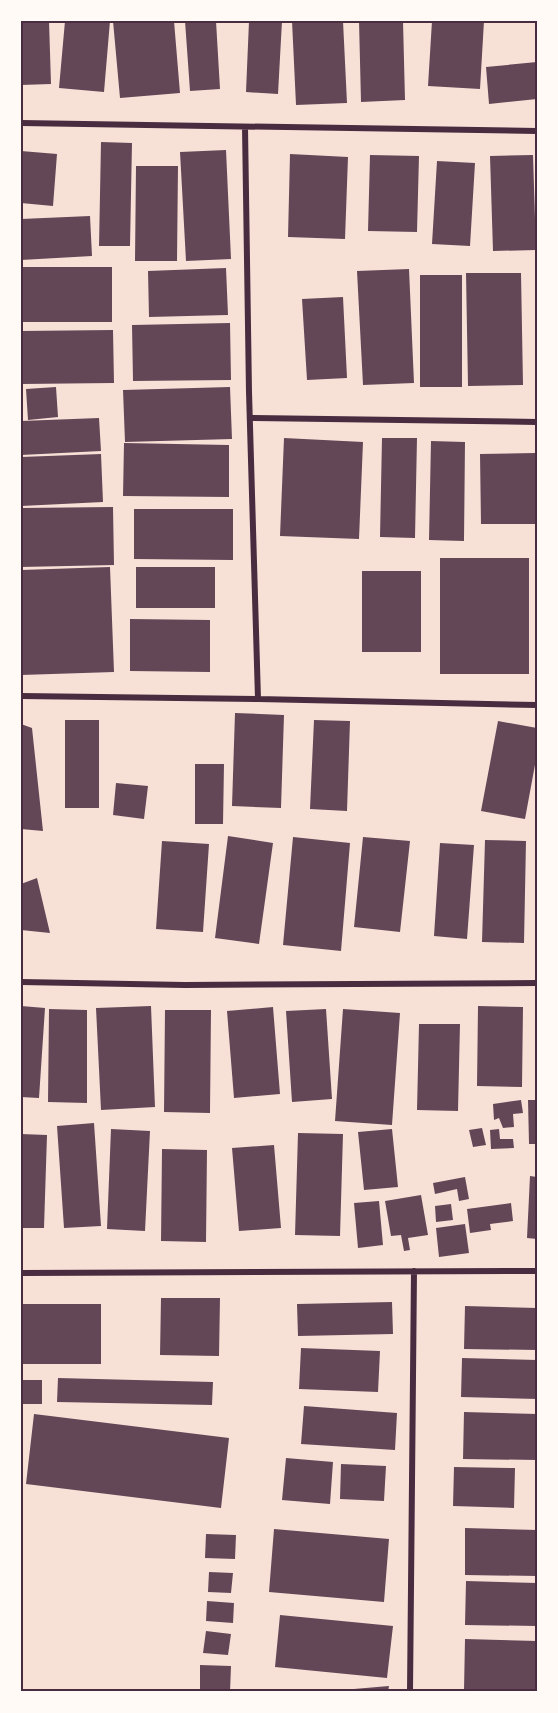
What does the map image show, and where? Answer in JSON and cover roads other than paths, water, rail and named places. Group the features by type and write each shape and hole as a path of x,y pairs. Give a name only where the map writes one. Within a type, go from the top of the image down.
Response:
{"street":[{"path":"21,123 537,130"},
{"path":"245,127 258,699"},
{"path":"250,418 537,422"},
{"path":"21,696 537,705"},
{"path":"21,982 185,985 537,983"},
{"path":"410,1692 414,1271"},
{"path":"21,1273 537,1271"}]}
